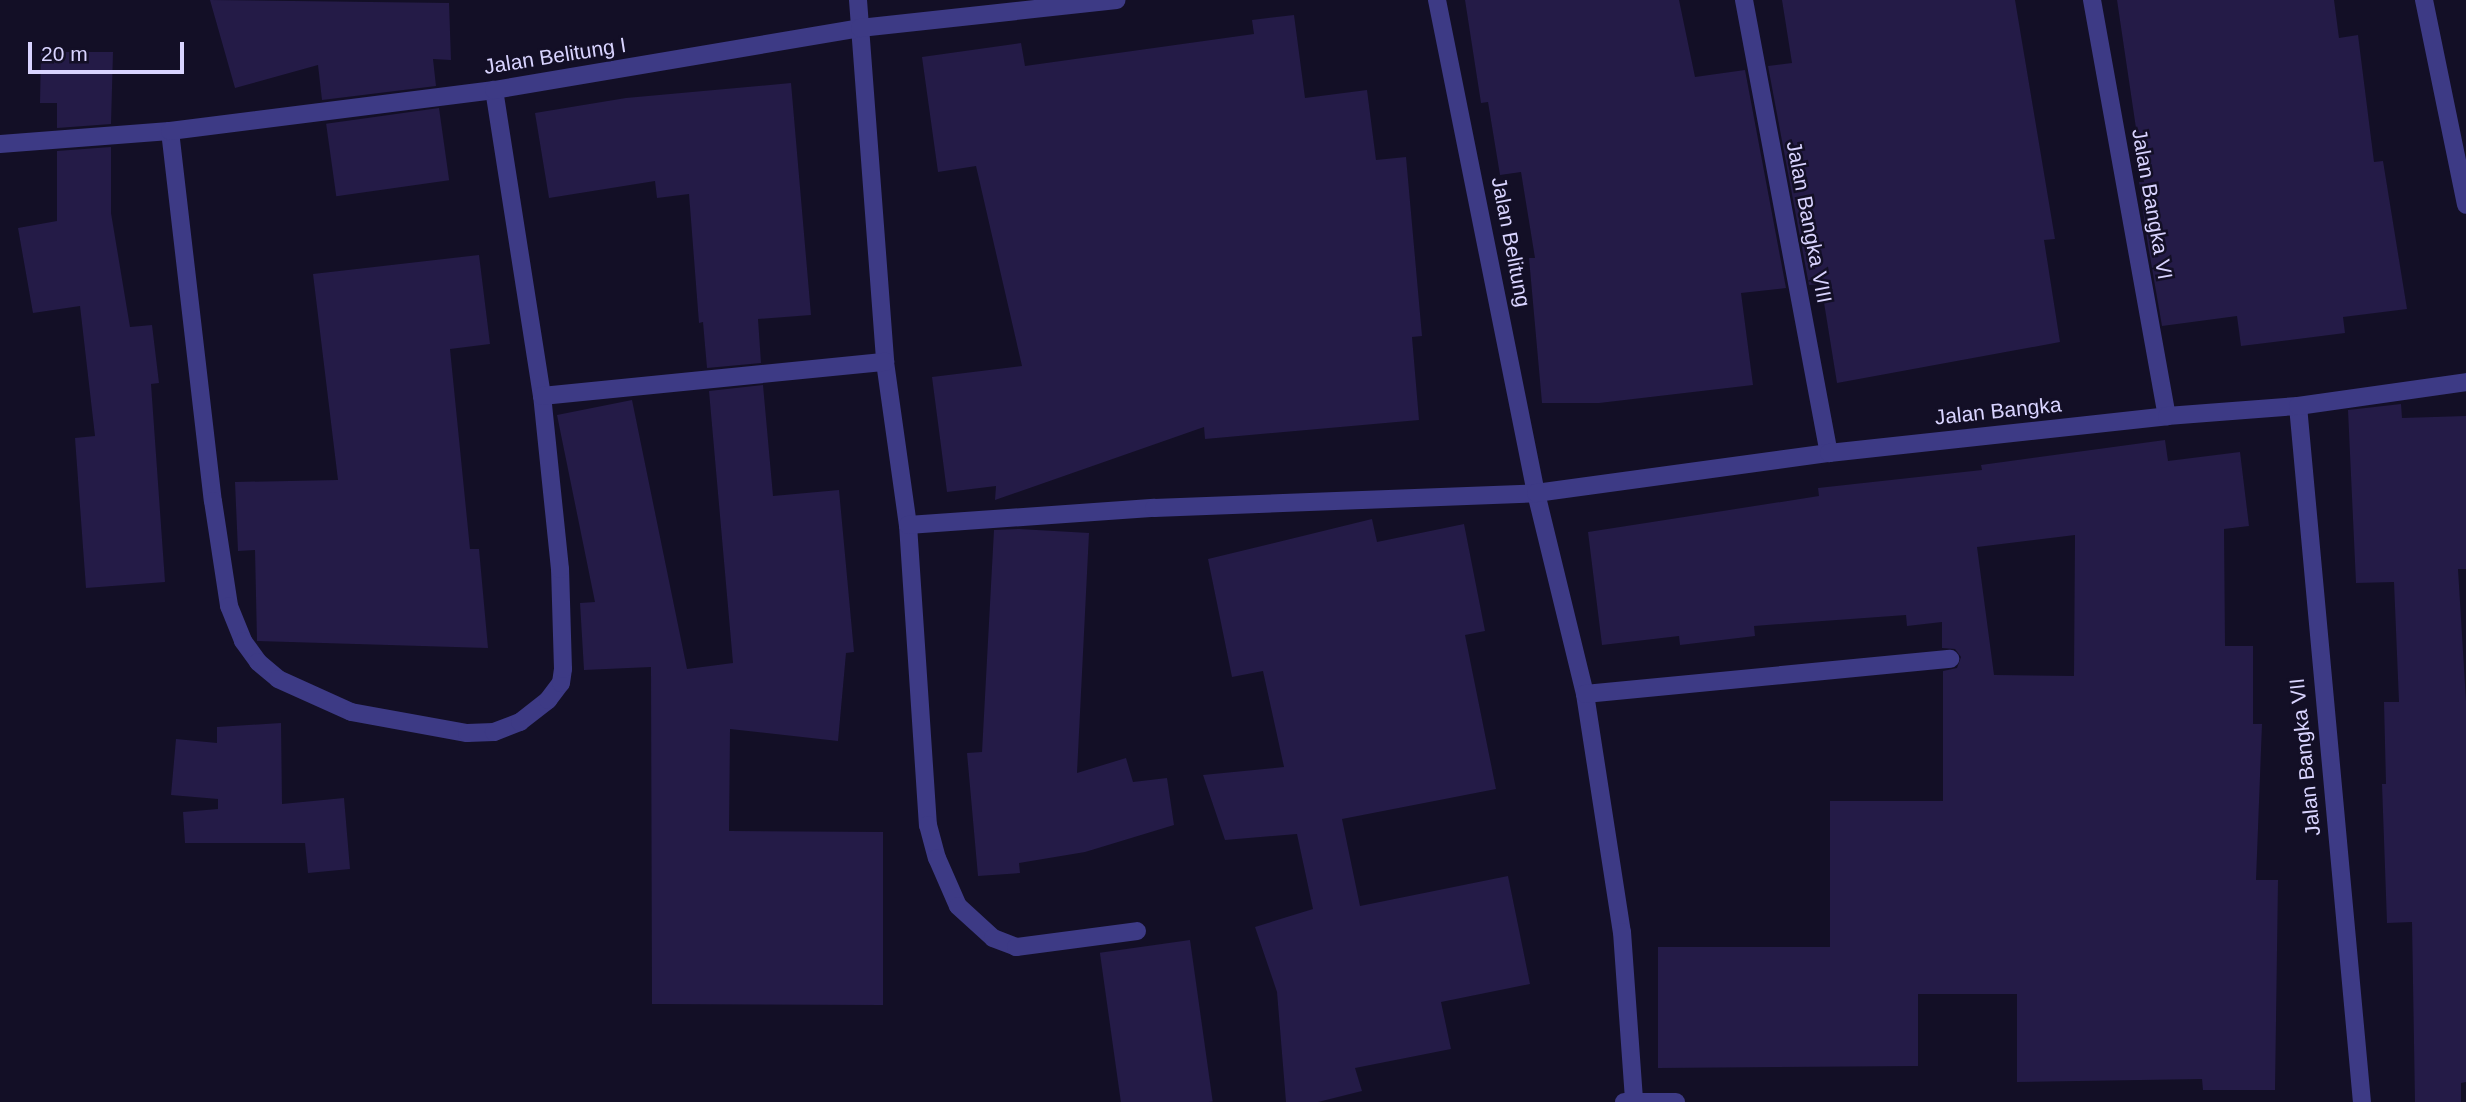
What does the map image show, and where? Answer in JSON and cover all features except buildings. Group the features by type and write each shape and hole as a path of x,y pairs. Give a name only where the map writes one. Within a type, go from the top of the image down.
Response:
{"street":[{"path":"858,0 885,362 908,525 928,825 958,906 993,938 1016,947 1137,931"},
{"name":"Jalan Belitung I","path":"0,144 170,131 494,90 860,28 1116,0"},
{"name":"Jalan Belitung","path":"1437,0 1536,493 1585,694 1622,932 1629,1101"},
{"name":"Jalan Bangka VIII","path":"1744,0 1829,453"},
{"name":"Jalan Bangka VI","path":"2092,0 2167,416"},
{"path":"2424,0 2466,205"},
{"path":"170,131 229,606 250,651 278,679 351,712 467,733 494,732 520,722 548,701 561,683 563,669 561,569 542,396 494,90"},
{"path":"542,396 885,362"},
{"name":"Jalan Bangka","path":"908,525 1154,508 1536,493 1829,453 2167,416 2298,406 2466,382"},
{"name":"Jalan Bangka VII","path":"2298,406 2362,1102"},
{"path":"1585,694 1950,659"},
{"path":"1629,1101 1676,1102"}]}
